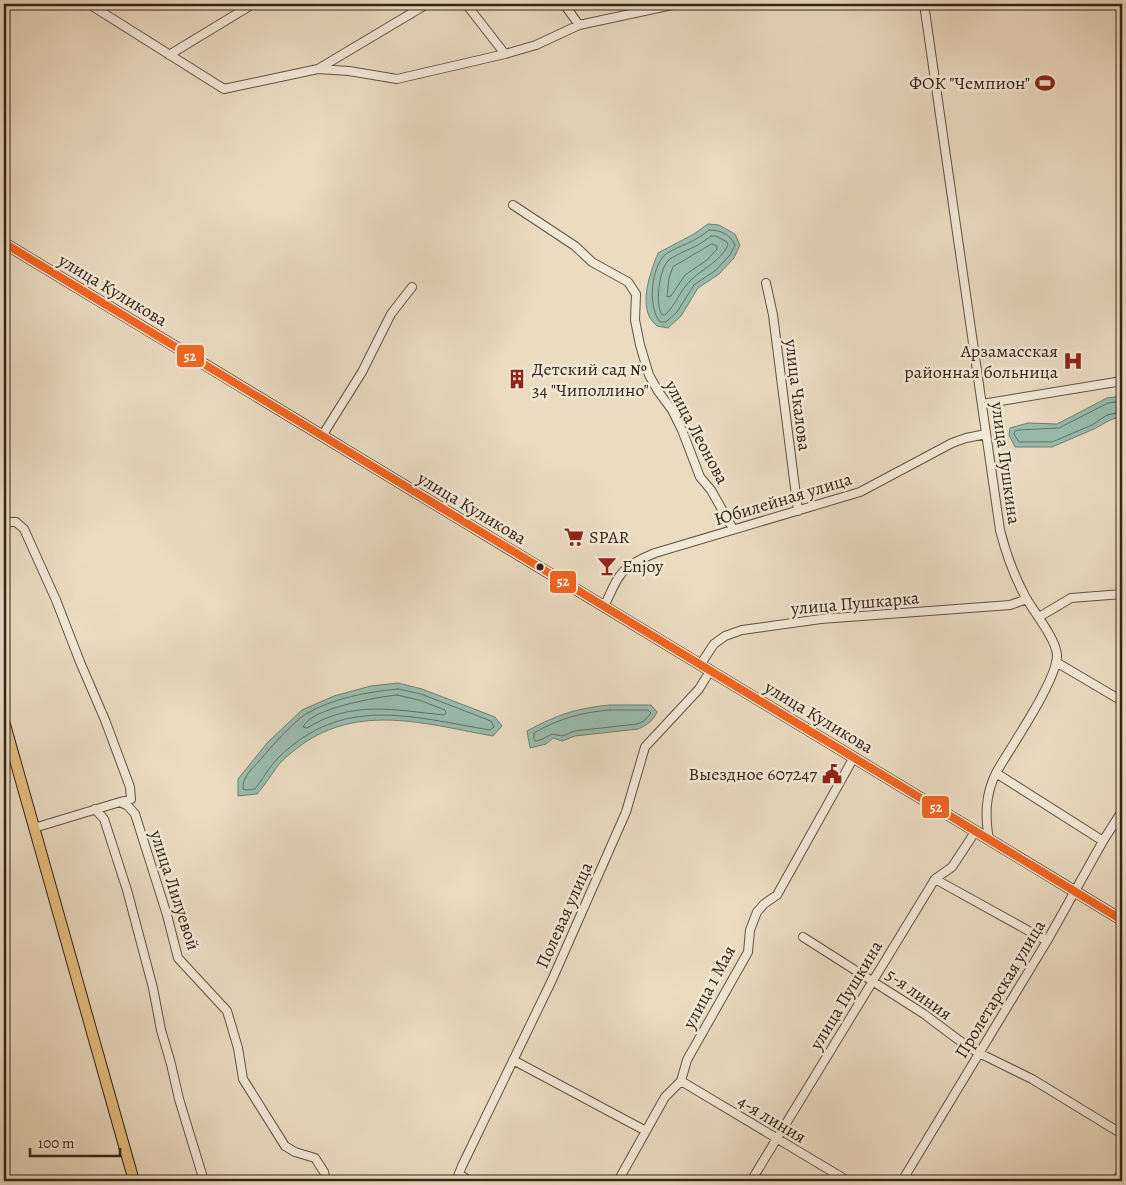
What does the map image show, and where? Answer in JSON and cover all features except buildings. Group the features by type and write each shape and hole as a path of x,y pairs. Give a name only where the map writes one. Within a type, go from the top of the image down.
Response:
{"main road":[{"name":"улица Куликова","path":"4,243 1122,920"},
{"path":"4,721 134,1181"}],"street":[{"path":"89,4 224,89 318,69 350,71 397,79 536,45 579,25 677,4"},
{"path":"170,55 254,4"},
{"path":"318,69 427,4"},
{"path":"466,4 505,54"},
{"path":"564,4 579,25"},
{"name":"улица Пушкина","path":"924,4 1004,546 1010,566 1056,649 1056,662"},
{"name":"улица Леонова","path":"513,205 575,246 592,262 628,282 636,294 637,330 649,375 672,410 682,430 700,477 711,490 733,530"},
{"name":"улица Чкалова","path":"766,283 773,315 798,510"},
{"path":"322,436 362,372 391,314 412,286"},
{"path":"982,404 1122,381"},
{"name":"Юбилейная улица","path":"604,607 624,569 632,563 655,553 860,492 952,443 986,434"},
{"path":"4,522 16,522 24,529 56,600 130,787 131,799 34,828"},
{"path":"1039,617 1071,598 1122,594"},
{"name":"улица Пушкарка","path":"700,665 714,644 725,636 742,630 821,619 1010,605 1027,599"},
{"path":"989,840 986,821 987,794 996,773 1050,681 1056,662 1122,701"},
{"name":"Полевая улица","path":"458,1178 552,980 626,812 646,746 699,689 710,671"},
{"name":"улица 1 Мая","path":"618,1181 665,1097 681,1081 687,1060 748,952 750,930 757,912 764,904 777,895 854,757"},
{"path":"996,773 1102,841"},
{"name":"улица Лилуевой","path":"120,802 128,806 135,814 167,915 178,958 227,1011 238,1048 243,1079 285,1146 295,1152 316,1158 324,1172 326,1181"},
{"path":"95,809 104,819 127,890 153,988 161,1030 179,1100 204,1181"},
{"name":"Пролетарская улица","path":"902,1181 1048,941 1102,841 1122,811"},
{"name":"улица Пушкина","path":"751,1181 935,879 952,866 976,832"},
{"path":"935,879 1048,941"},
{"name":"5-я линия","path":"804,937 924,1014 979,1053 1032,1078 1122,1134"},
{"path":"513,1060 646,1131"},
{"name":"4-я линия","path":"681,1081 848,1181"},
{"path":"1116,1181 1122,1171"},
{"path":"458,1178 470,1181"}],"water":[{"path":"708,224 719,225 735,234 740,245 734,258 719,274 698,288 681,316 668,328 657,326 649,316 646,292 658,253 694,234"},
{"path":"1122,396 1122,416 1052,447 1015,447 1009,435 1010,428 1028,423 1057,424 1107,398"},
{"path":"398,683 422,689 495,717 502,726 493,736 422,723 375,720 352,723 329,730 307,741 280,763 257,794 238,796 238,779 268,742 302,710 334,696 371,686"},
{"path":"610,705 651,705 657,712 654,718 638,729 575,736 562,741 553,738 546,744 530,748 527,731 567,713"}],"transit line":[{"name":"52","path":"4,243 1122,920"}],"place":[{"name":"ФОК \"Чемпион\"","path":"1045,83"},
{"name":"Арзамасская районная больница","path":"1073,361"},
{"name":"Детский сад № 34 \"Чиполлино\"","path":"517,379"},
{"name":"SPAR","path":"574,537"},
{"name":"Enjoy","path":"607,566"},
{"name":"Выездное 607247","path":"832,774"}]}
